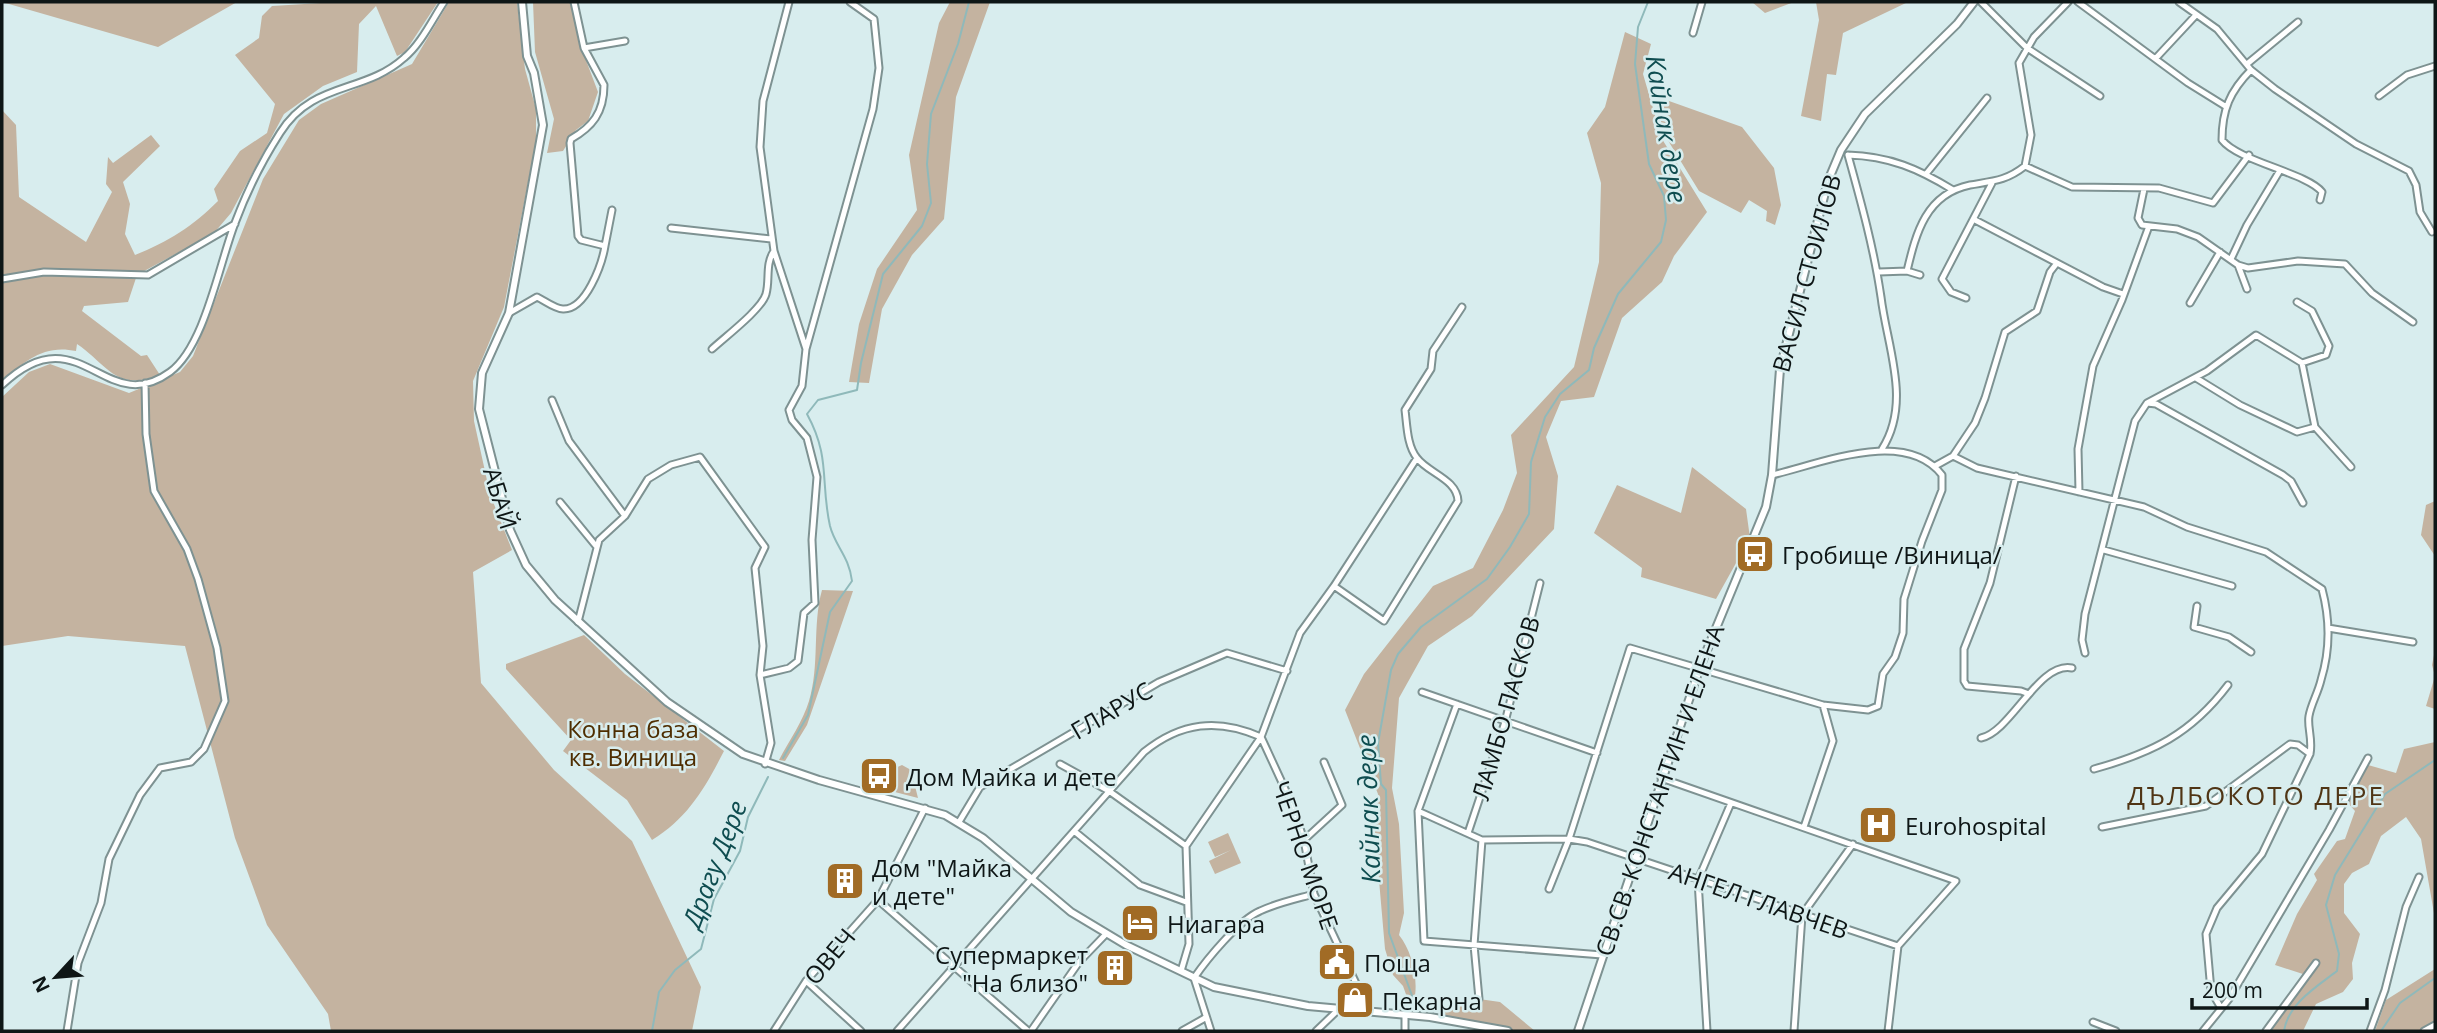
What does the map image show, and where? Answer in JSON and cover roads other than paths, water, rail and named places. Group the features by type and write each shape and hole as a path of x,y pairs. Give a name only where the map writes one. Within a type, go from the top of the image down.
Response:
{"street":[{"path":"2,385 32,362 54,357 75,360 117,383 145,383 169,373 188,352 234,224 261,164 290,117 318,95 376,75 404,59 444,2"},
{"name":"АБАЙ","path":"522,2 527,56 543,113 543,125 509,313 482,373 479,409 503,515 518,550 538,582 667,702 724,742 765,764 925,808 959,822 983,838 1071,912 1106,934 1194,978 1214,987 1339,1009 1405,1015 1508,1031"},
{"path":"574,2 584,48 602,78 604,92 589,129 571,139 575,202 581,240 605,246"},
{"path":"789,2 774,52 761,114 760,147 771,239 806,349"},
{"path":"760,675 789,668 798,662 804,613 815,603 812,540 817,477 807,438 792,420 789,410 802,386 806,349 873,109 879,68 874,19 850,2"},
{"path":"1693,33 1702,2"},
{"name":"ВАСИЛ СТОИЛОВ","path":"1749,552 1766,507 1772,475 1780,369 1828,181 1841,150 1880,97 1957,24 1974,2"},
{"path":"1981,2 2027,48 2100,96"},
{"path":"1907,271 1916,234 1924,215 1953,190 2004,180 2025,166 2031,135 2019,68 2027,48 2068,2"},
{"path":"2078,2 2225,106"},
{"path":"2179,2 2217,29 2249,67 2335,131 2409,172 2416,185 2420,212 2432,232"},
{"path":"2156,58 2196,15"},
{"path":"2298,22 2249,67 2234,88 2225,106 2222,140 2279,172 2317,187 2322,192 2320,200"},
{"path":"584,48 625,41"},
{"path":"2379,96 2407,75 2435,66"},
{"path":"1926,174 1987,98"},
{"path":"1841,150 1848,155 1874,156 1898,161 1953,190"},
{"path":"1848,155 1879,272 1896,394 1894,425 1882,449"},
{"path":"2025,166 2072,187 2159,188 2215,203 2249,156"},
{"path":"2231,259 2247,225 2279,172"},
{"path":"1966,298 1951,292 1942,279 1992,183"},
{"path":"2144,188 2138,218 2142,225 2186,232 2238,265 2248,268 2298,261 2345,264 2372,293 2413,322"},
{"path":"509,313 537,298 560,309 579,303 597,275 612,210"},
{"path":"1975,220 2103,287 2123,294"},
{"path":"2,279 44,272 148,275 234,224"},
{"path":"2079,492 2078,449 2093,366 2149,226"},
{"path":"671,228 771,239"},
{"path":"712,349 763,302 767,290 769,258 774,251"},
{"path":"2190,303 2220,252"},
{"path":"1935,466 1953,456 1975,423 2006,332 2037,311 2050,272 2057,263"},
{"path":"2238,265 2246,289"},
{"path":"1879,272 1907,271 1920,275"},
{"path":"2297,302 2314,314 2330,349 2326,355 2302,363"},
{"path":"1334,586 1384,621 1458,501 1456,491 1417,458 1409,439 1405,410 1431,369 1433,351 1462,307"},
{"path":"2085,653 2082,640 2085,614 2116,502 2127,443 2135,421 2147,402 2196,378 2256,335 2302,363 2315,427 2351,467"},
{"path":"2196,378 2240,405 2297,432 2315,427"},
{"path":"67,1031 78,963 101,903 109,859 119,838 140,795 160,768 191,762 204,749 225,701 217,648 198,579 187,548 154,491 146,434 145,383"},
{"path":"552,400 569,441 625,516"},
{"path":"2147,402 2156,404 2283,475 2291,481 2303,503"},
{"path":"1549,889 1569,839 1630,648 1823,705 1868,710 1874,709 1881,701 1884,674 1895,657 1903,633 1905,599 1911,571 1942,490 1942,475 1935,466 1925,460 1882,449 1772,475"},
{"path":"1953,456 1977,468 2144,507 2187,527 2266,552 2322,589 2328,628 2321,680 2308,719 2313,739 2310,754 2262,854 2217,908 2206,934 2210,991 2221,1008"},
{"path":"596,545 625,516 648,479 671,465 695,457 704,461 765,547 755,568 763,646 760,675 771,743 765,764"},
{"path":"1181,971 1189,944 1186,846 1261,737 1300,633 1334,586 1417,458"},
{"path":"2016,475 1990,583 1964,649 1962,665 1967,685 2029,694"},
{"path":"560,502 596,545 597,554 578,622"},
{"path":"2104,550 2231,586"},
{"name":"СВ.СВ. КОНСТАНТИН И ЕЛЕНА","path":"1578,1031 1700,667 1723,604 1749,552"},
{"name":"ЛАМБО ПАСКОВ","path":"1468,833 1505,722 1541,583"},
{"path":"2197,606 2194,627 2229,637 2251,652"},
{"path":"2328,628 2413,642"},
{"name":"ГЛАРУС","path":"959,822 980,787 1158,682 1227,653 1287,671"},
{"path":"1981,738 1995,731 2029,694 2053,673 2069,667"},
{"path":"2094,769 2145,752 2178,736 2208,711 2228,685"},
{"path":"1422,692 1597,753"},
{"path":"1457,704 1418,811 1424,941 1602,955"},
{"path":"1804,827 1833,741 1823,705"},
{"path":"897,1031 1144,752 1175,731 1205,724 1242,729 1261,737"},
{"name":"ЧЕРНО МОРЕ","path":"1261,737 1291,802 1304,839 1314,894 1369,1011"},
{"path":"2102,827 2206,806 2290,744 2298,744 2310,754"},
{"path":"2203,1031 2221,1008 2329,830 2368,758"},
{"path":"1304,839 1342,805 1324,762"},
{"path":"1060,764 1109,791 1186,846"},
{"path":"1661,778 1956,881 1898,946 1888,1031"},
{"path":"1707,1031 1698,880 1731,803"},
{"name":"ОВЕЧ","path":"774,1031 806,981 878,900 925,808"},
{"name":"АНГЕЛ ГЛАВЧЕВ","path":"1418,811 1482,840 1569,839 1635,857 1898,946"},
{"path":"1073,831 1140,885 1186,902"},
{"path":"1479,999 1474,945 1482,840"},
{"path":"1794,1031 1802,915 1853,844"},
{"path":"2370,1031 2385,990 2406,907 2419,877"},
{"path":"1211,1031 1194,978 1211,953 1223,945 1243,922 1259,911 1314,894"},
{"path":"878,900 953,968 1030,1031 1079,962 1106,934"},
{"path":"2266,1031 2316,963"},
{"path":"806,981 861,1031"},
{"path":"1317,1031 1339,1009"},
{"path":"1405,1015 1405,1031"},
{"path":"1182,1031 1205,1018"},
{"path":"2093,1022 2116,1031"},
{"path":"2424,1031 2435,1025"}],"waterway":[{"name":"Драгу Дере","path":"783,758 808,715 830,612 852,581 848,565 830,526 822,457 807,414 818,400 857,390 883,274 922,226 931,203 927,164 931,114 958,44 969,2"},
{"name":"Кайнак дере","path":"1414,1001 1389,933 1386,790 1381,784 1378,743 1391,670 1398,654 1421,627 1487,579 1510,547 1529,514 1531,462 1545,417 1560,394 1589,370 1594,348 1618,294 1661,242 1666,220 1664,196 1649,164 1635,64 1638,27 1648,2"},
{"path":"2284,1031 2297,1004 2337,971 2339,954 2326,905 2335,875 2385,794 2435,760"},
{"name":"Драгу Дере","path":"652,1031 659,992 675,970 701,949 714,899 740,851 748,817 768,777"},
{"path":"2381,1031 2400,1003 2435,978"}],"place":[{"name":"Гробище /Виница/","path":"1755,554"},
{"name":"Дом Майка и дете","path":"879,776"},
{"name":"Eurohospital","path":"1878,825"},
{"name":"Дом \"Майка и дете\"","path":"845,881"},
{"name":"Ниагара","path":"1140,923"},
{"name":"Поща","path":"1337,962"},
{"name":"Супермаркет \"На близо\"","path":"1115,968"},
{"name":"Пекарна","path":"1355,1000"}],"district":[{"name":"ДЪЛБОКОТО ДЕРЕ","path":"2256,795"}],"park label":[{"name":"Конна база кв. Виница","path":"633,742"}]}
